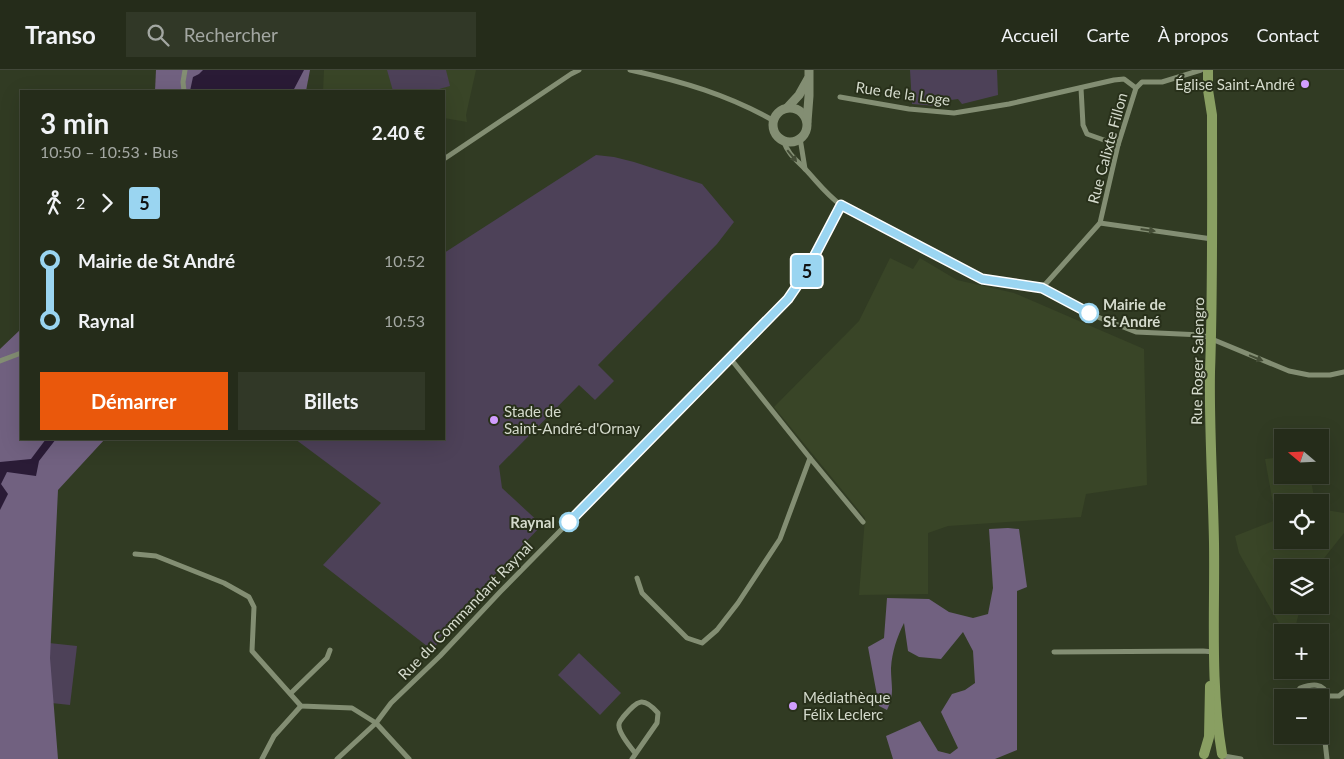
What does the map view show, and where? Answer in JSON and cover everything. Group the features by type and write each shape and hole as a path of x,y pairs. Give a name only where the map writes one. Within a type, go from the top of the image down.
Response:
{"main road":[{"name":"Rue Roger Salengro","path":"1208,70 1208,90 1212,115 1211,339 1214,652 1219,736 1224,756"},
{"name":"Rue Roger Salengro","path":"1201,757 1209,737 1209,691 1214,652"},
{"path":"1201,757 1213,752 1224,756"}],"street":[{"path":"184,90 185,70"},
{"path":"445,158 579,70"},
{"path":"630,70 709,90 730,98 774,121"},
{"name":"Rue Calixte Fillon","path":"1100,222 1118,145 1136,88 1142,82 1162,82 1201,70"},
{"path":"783,140 792,142 800,138 806,131 809,96 808,74"},
{"path":"808,74 800,95 787,108 778,113 774,121 775,132 783,140 788,152 828,196 841,205 982,279 1042,288 1090,314 1136,332 1202,335 1289,371 1319,376 1344,372"},
{"name":"Rue de la Loge","path":"840,97 909,109 954,113 1009,104 1124,79 1136,88"},
{"path":"1082,88 1083,125 1087,134 1118,145"},
{"path":"787,108 797,110 805,117 807,122"},
{"path":"800,138 805,169"},
{"name":"Rue du Commandant Raynal","path":"337,759 376,723 391,703 440,656 500,592 788,299 805,274 841,205"},
{"path":"1042,288 1100,222 1212,239"},
{"path":"0,361 20,353"},
{"path":"730,358 863,522"},
{"path":"637,578 642,593 687,638 702,644 738,603 780,539 810,458"},
{"path":"135,554 156,556 224,583 249,597 254,607 252,651 301,706"},
{"path":"291,693 327,658 330,650"},
{"path":"1054,652 1214,652"},
{"path":"1299,689 1310,684 1319,685 1325,689"},
{"path":"1329,696 1339,696 1344,692"},
{"path":"632,759 657,723 658,713 650,703 641,702 632,707 619,723 619,728 635,753"},
{"path":"301,706 352,708 376,723 409,759"},
{"path":"262,759 274,736 301,706"},
{"path":"1325,744 1327,759"},
{"path":"1224,756 1241,759"}],"shaded area":[{"path":"156,70 310,70 306,90 155,90"},
{"path":"203,70 304,70 294,90 190,90 193,77"},
{"path":"324,70 476,70 466,115 467,122 445,118 445,90 323,90"},
{"path":"387,70 446,70 450,86 436,90 393,90"},
{"path":"910,70 997,70 998,95 962,104 958,99 951,100 949,107 912,104"},
{"name":"Stade de Saint-André-d'Ornay","path":"596,155 634,162 702,184 734,222 717,244 598,365 614,381 595,400 579,385 499,466 502,488 542,525 459,612 463,616 436,641 438,643 432,650 323,565 381,503 296,440 445,440 445,252"},
{"path":"890,258 913,269 920,258 957,280 1014,293 1144,349 1147,485 1086,494 1081,517 948,526 928,533 928,594 859,595 865,518 774,407 859,321"},
{"path":"20,330 20,440 104,440 58,490 50,658 58,759 0,759 0,349"},
{"path":"45,440 55,440 39,461 36,476 7,472 1,484 8,494 0,510 0,462 31,459"},
{"path":"1274,458 1274,484 1312,484 1314,494 1274,494 1274,509 1265,459"},
{"path":"1329,510 1344,513 1344,533 1323,559 1274,559 1274,614 1299,614 1296,624 1279,624 1239,553 1235,536 1274,521 1274,549 1329,549"},
{"path":"989,529 1019,529 1027,587 1017,591 1017,750 995,759 893,759 886,736 920,721 938,751 950,754 958,748 941,712 952,694 965,690 975,683 973,651 963,632 941,659 919,657 908,651 904,623 892,656 892,694 889,704 887,710 879,706 868,647 884,638 887,598 929,599 949,612 973,618 988,614 993,588"},
{"path":"49,643 77,646 70,705 42,702"},
{"path":"579,653 621,693 600,715 558,675"}],"bus line":[{"name":"5","path":"569,522 788,299 805,274 841,205 982,279 1042,288 1089,313"}],"place":[{"name":"Église Saint-André","path":"1305,84"},
{"name":"Mairie de St André","path":"1089,313"},
{"name":"Stade de Saint-André-d'Ornay","path":"494,420"},
{"name":"Raynal","path":"569,522"},
{"name":"Médiathèque Félix Leclerc","path":"793,706"}]}
